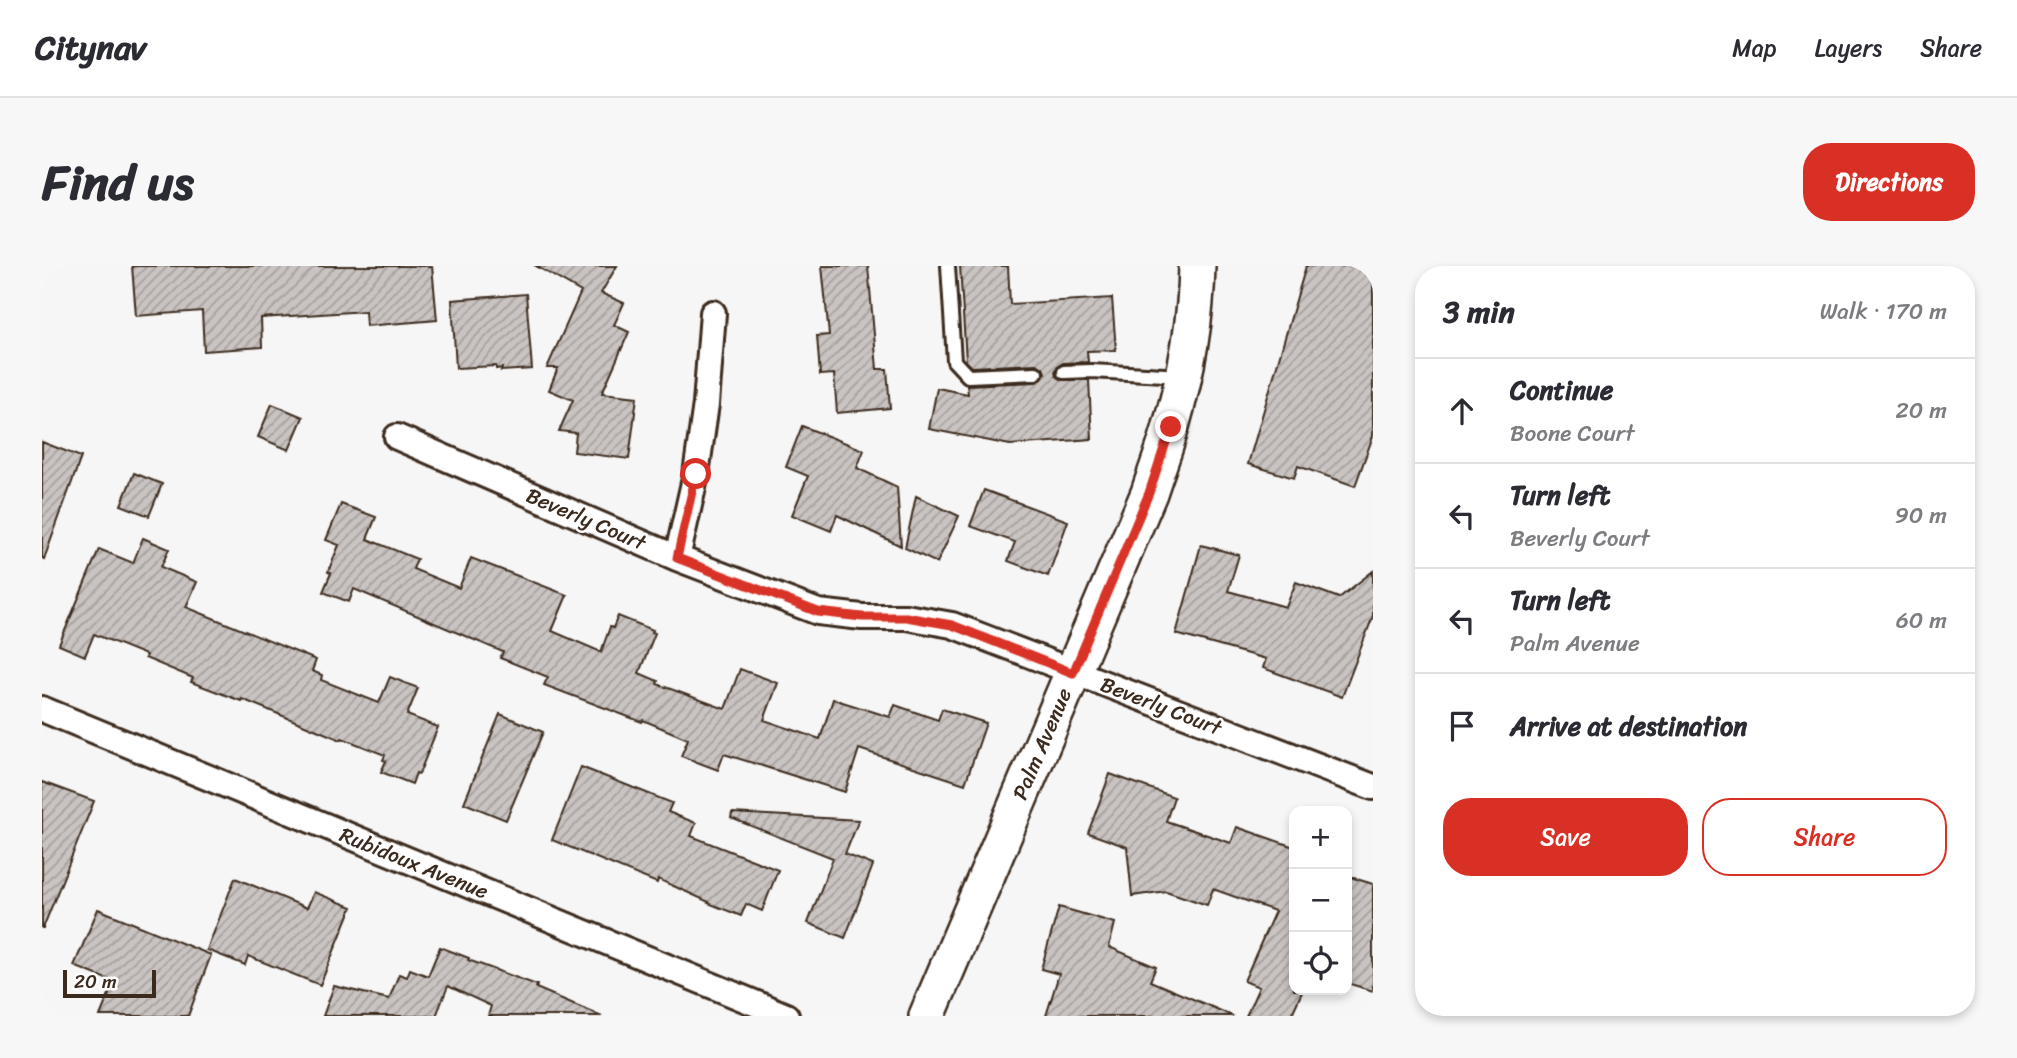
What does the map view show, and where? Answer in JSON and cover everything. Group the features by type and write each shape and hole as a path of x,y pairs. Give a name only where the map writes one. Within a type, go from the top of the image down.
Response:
{"street":[{"name":"Palm Avenue","path":"927,1016 1149,493 1171,427 1183,376 1197,266"},
{"path":"677,558 696,474 706,404 713,313"},
{"name":"Beverly Court","path":"397,437 677,558 818,612 862,617 906,617 952,625 1073,673 1370,781"},
{"name":"Rubidoux Avenue","path":"42,709 786,1016"}],"lane":[{"path":"948,266 954,361 968,376 1036,373"},
{"path":"1064,372 1183,376"}],"building":[{"path":"132,266 432,266 437,320 366,326 365,311 261,318 262,347 204,351 202,311 136,316"},
{"path":"536,266 617,266 601,293 624,303 614,325 629,332 602,393 637,397 629,459 574,452 576,433 559,431 573,400 549,390 558,368 547,368 581,292"},
{"path":"822,266 868,266 877,369 887,369 890,408 837,413 834,374 820,375 817,336 829,335"},
{"path":"960,266 1008,266 1010,304 1112,298 1116,350 1087,351 1088,362 1063,363 1055,372 1061,380 1089,380 1092,439 1010,445 929,429 937,388 968,394 967,385 1036,382 1041,380 1045,373 1043,368 1036,364 972,367 966,361"},
{"path":"1306,266 1373,266 1373,436 1355,486 1298,466 1294,478 1248,464"},
{"path":"526,294 532,369 501,371 502,368 496,369 496,366 456,368 452,300"},
{"path":"272,404 303,417 289,450 258,437"},
{"path":"802,426 864,450 857,468 897,487 901,546 837,515 831,531 792,515 808,476 786,467"},
{"path":"42,442 81,457 44,559 42,558"},
{"path":"134,473 162,484 149,516 121,505"},
{"path":"984,490 1068,521 1048,576 1008,561 1015,542 970,526"},
{"path":"916,496 959,516 937,563 905,548"},
{"path":"341,504 376,517 367,539 417,559 413,569 459,588 471,558 567,595 552,631 601,652 610,627 613,628 618,616 653,630 655,633 639,673 658,681 657,684 725,709 740,669 778,683 764,720 820,739 833,699 890,717 895,705 938,720 942,709 986,723 965,784 859,749 845,792 724,754 718,770 681,756 688,739 544,685 548,677 500,658 503,652 354,589 349,602 323,592 339,545 326,540"},
{"path":"143,538 169,549 161,567 197,582 186,607 316,660 312,671 322,675 321,680 379,703 390,677 418,688 407,715 438,727 419,774 416,773 412,784 381,772 386,761 383,760 385,755 191,682 193,678 94,634 85,656 59,645 99,549 133,563"},
{"path":"1201,545 1239,555 1228,591 1286,607 1296,582 1339,598 1373,571 1373,616 1342,697 1263,668 1266,659 1176,634"},
{"path":"500,714 543,732 506,820 464,803"},
{"path":"581,767 672,803 668,812 696,823 691,836 778,870 762,911 746,904 741,916 658,879 657,883 552,840"},
{"path":"1110,774 1174,797 1166,821 1231,843 1237,827 1289,845 1289,995 1301,995 1291,1016 1246,1016 1259,987 1244,981 1275,911 1213,889 1207,905 1166,891 1132,896 1127,847 1088,833"},
{"path":"42,782 94,801 43,928 42,928"},
{"path":"732,813 859,820 845,854 873,865 845,938 808,923 833,858 731,818"},
{"path":"235,878 307,908 314,892 352,907 320,985 248,956 245,965 207,950"},
{"path":"1352,878 1373,884 1373,991 1352,985"},
{"path":"1059,907 1115,923 1109,947 1156,967 1150,981 1233,1016 1046,1016 1059,974 1041,969"},
{"path":"98,909 211,955 188,1016 100,1016 114,982 74,966"},
{"path":"440,947 537,985 536,988 602,1016 488,1016 491,1006 448,986 436,1016 323,1016 334,986 389,999 399,974 407,977 410,969 428,976"}],"route":[{"path":"696,474 677,558 818,612 862,617 906,617 952,625 1073,673 1149,493 1171,427"}]}
